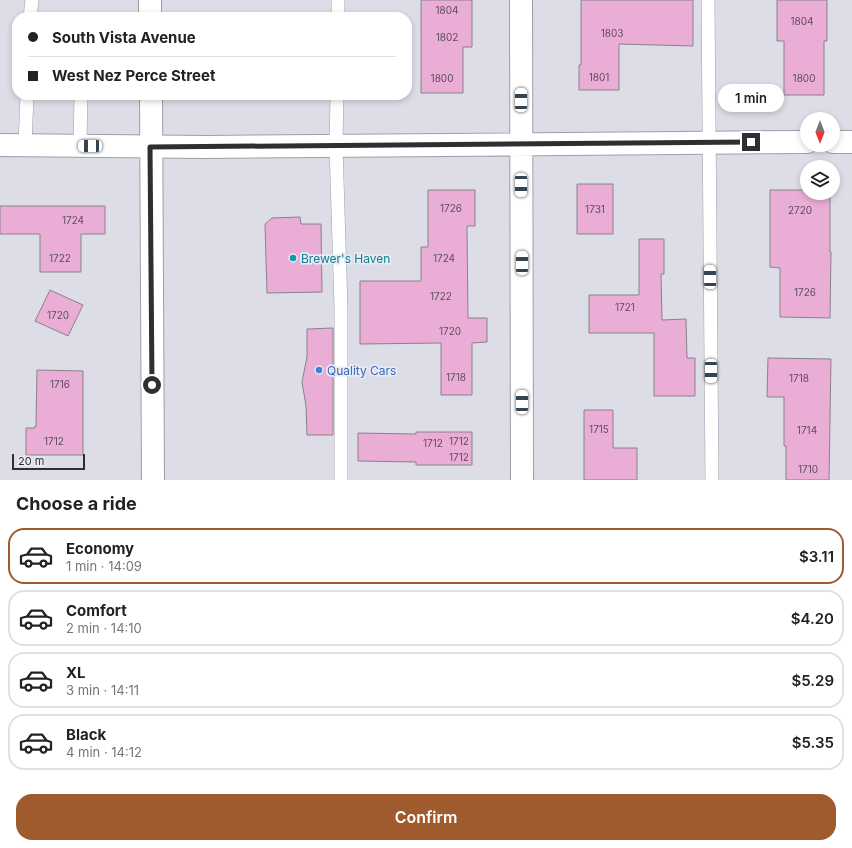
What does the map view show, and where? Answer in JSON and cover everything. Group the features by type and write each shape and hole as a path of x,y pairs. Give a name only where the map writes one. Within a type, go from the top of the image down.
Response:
{"street":[{"path":"150,0 150,12"},
{"path":"521,0 522,480"},
{"path":"150,100 153,480"},
{"path":"0,145 150,147 800,142"},
{"path":"840,142 852,142"}],"lane":[{"path":"31,12 32,0"},
{"path":"338,0 338,12"},
{"path":"708,0 712,480"},
{"path":"25,146 27,100"},
{"path":"80,146 81,100"},
{"path":"337,100 336,146 341,308 341,480"}],"building":[{"path":"421,0 472,0 472,47 463,47 463,93 421,93"},
{"path":"581,0 693,0 693,46 619,44 619,90 579,90 579,65 581,65"},
{"path":"777,0 827,0 827,41 824,41 824,95 784,95 784,41 777,41"},
{"path":"577,184 613,184 613,234 577,234"},
{"path":"428,190 475,190 475,226 467,226 468,318 487,318 487,342 472,343 472,395 441,395 441,343 360,344 360,281 421,281 421,247 428,247"},
{"path":"770,190 800,190 800,200 830,200 830,318 780,317 780,268 770,267"},
{"path":"0,206 105,206 105,234 81,234 81,272 40,272 40,234 0,234"},
{"name":"Brewer's Haven","path":"300,217 301,224 321,224 322,292 267,293 265,224 272,218"},
{"path":"639,239 664,239 664,274 661,274 662,320 686,319 687,358 695,358 695,396 654,396 654,333 589,333 589,295 639,295"},
{"path":"50,290 83,305 68,336 35,321"},
{"name":"Quality Cars","path":"333,328 333,435 307,435 306,406 302,382 307,357 307,329"},
{"path":"768,358 831,359 829,480 786,480 784,397 767,397"},
{"path":"37,370 83,371 83,455 26,455 26,428 35,428 36,426"},
{"path":"584,410 613,410 613,448 637,448 637,480 584,480"},
{"path":"416,432 472,432 472,465 416,465 416,462 358,461 358,433 416,434"}],"place":[{"name":"Brewer's Haven","path":"293,258"},
{"name":"Quality Cars","path":"319,370"}],"route":[{"path":"152,385 150,147 751,142"}]}
